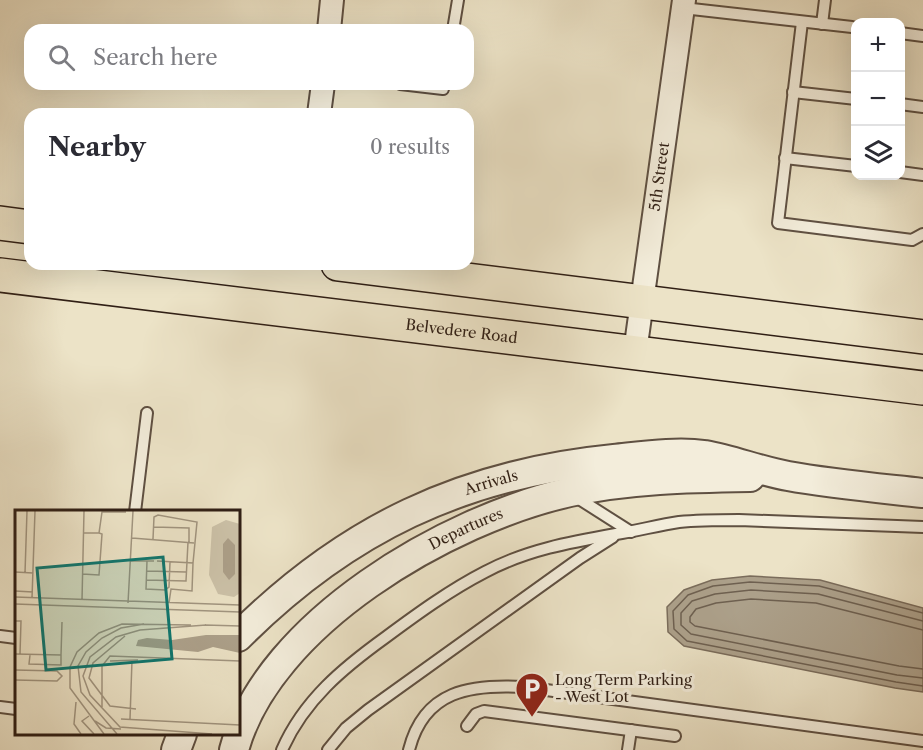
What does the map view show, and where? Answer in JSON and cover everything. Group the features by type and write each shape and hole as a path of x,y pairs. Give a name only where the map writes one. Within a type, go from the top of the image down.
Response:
{"main road":[{"path":"0,223 24,225"},
{"path":"386,270 923,337"},
{"name":"Belvedere Road","path":"0,274 923,388"}],"street":[{"path":"330,24 332,0"},
{"name":"5th Street","path":"635,352 683,4"},
{"path":"321,108 322,90"},
{"name":"Arrivals","path":"240,636 300,580 336,553 372,531 411,511 494,481 536,470 584,462 661,455 704,455 788,476"},
{"path":"788,476 923,493"},
{"name":"Departures","path":"234,750 254,702 273,673 299,642 329,615 425,548 497,515 568,492 648,480 788,476"},
{"path":"176,750 182,735"}],"lane":[{"path":"454,24 458,0"},
{"path":"822,24 825,0"},
{"path":"683,4 851,27"},
{"path":"802,22 778,223 912,240 923,234"},
{"path":"905,34 923,36"},
{"path":"793,92 851,99"},
{"path":"905,105 923,107"},
{"path":"785,158 851,166"},
{"path":"905,173 923,175"},
{"path":"135,510 147,413"},
{"path":"568,492 632,531"},
{"path":"282,750 293,726 312,701 330,680 350,663 413,618 485,572 508,561 566,542 678,522 739,520 923,527"},
{"path":"328,750 346,728 368,710 580,558 618,534"},
{"path":"0,636 15,638"},
{"path":"409,750 419,723 441,700 454,693 486,686 524,687 923,741"},
{"path":"0,707 15,709"},
{"path":"467,726 476,714 484,711 675,736"},
{"path":"628,750 631,730"}],"water":[{"path":"750,576 820,580 923,608 923,692 684,646 668,632 667,607 684,590 712,580"}],"place":[{"name":"Long Term Parking - West Lot","path":"532,718"}]}
